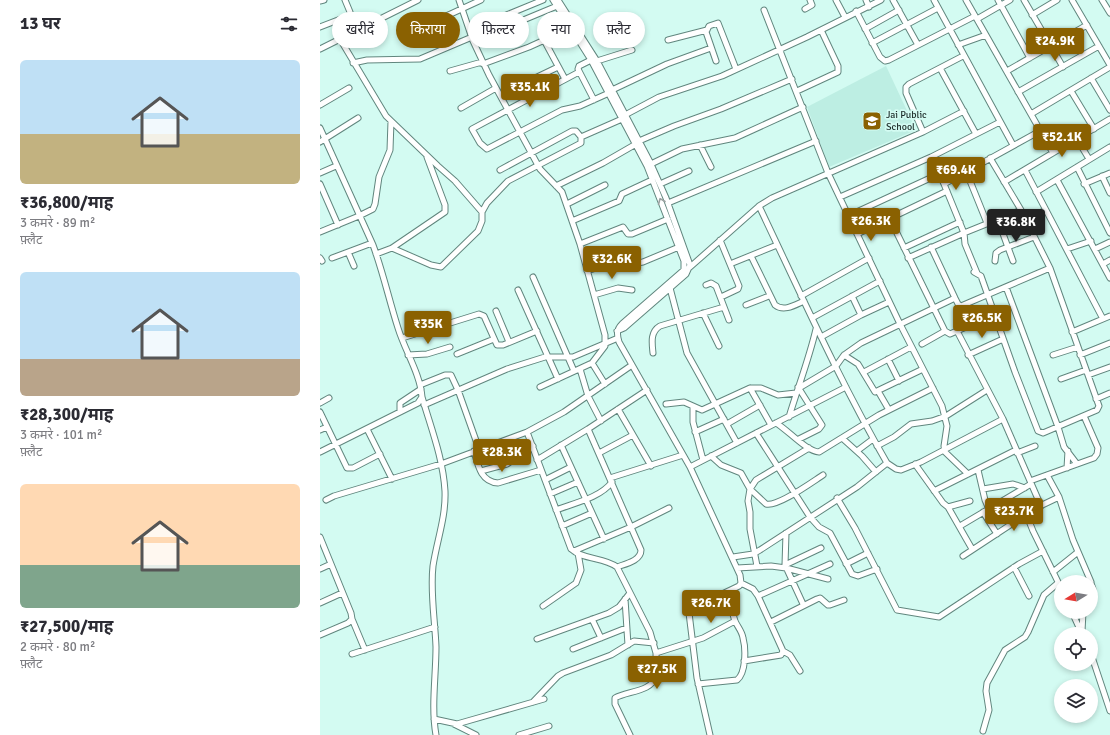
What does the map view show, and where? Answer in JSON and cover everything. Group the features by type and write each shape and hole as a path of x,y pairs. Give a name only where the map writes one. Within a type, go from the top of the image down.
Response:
{"street":[{"path":"320,1 324,0"},
{"path":"350,12 346,1 352,0"},
{"path":"388,15 418,0"},
{"path":"459,0 468,24"},
{"path":"453,12 481,0"},
{"path":"514,12 543,0"},
{"path":"553,0 561,12"},
{"path":"558,0 594,60 637,143 684,261 684,270 622,324 617,331 618,338 690,467 733,558 740,575 741,583"},
{"path":"805,9 812,6 810,0"},
{"path":"836,0 845,17"},
{"path":"866,0 869,7"},
{"path":"581,137 624,117 659,98 708,82 780,50 856,11 869,7 881,0"},
{"path":"893,0 918,45"},
{"path":"934,0 963,56 1013,145"},
{"path":"966,0 1053,153"},
{"path":"856,11 880,57 885,61 976,17 999,3 1010,0"},
{"path":"1024,0 1062,67"},
{"path":"1032,15 1057,0"},
{"path":"1031,114 1110,66 1072,0"},
{"path":"1102,0 1109,9"},
{"path":"999,3 1030,58"},
{"path":"529,17 557,6"},
{"path":"872,43 938,8"},
{"path":"764,10 828,173 911,347 946,416 947,426 944,450 959,467 968,474"},
{"path":"865,29 898,10"},
{"path":"320,27 332,22"},
{"path":"668,40 707,30 718,23 736,70"},
{"path":"1007,71 1087,25"},
{"path":"707,30 706,32 716,62"},
{"path":"797,91 838,72 838,66 821,30"},
{"path":"958,45 986,35"},
{"path":"353,63 367,60 420,59 468,41"},
{"path":"320,49 332,43"},
{"path":"450,71 483,63 537,43"},
{"path":"1018,92 1099,46"},
{"path":"585,47 594,60"},
{"path":"345,48 381,110 427,156 455,181 482,212"},
{"path":"476,48 538,166 544,175 562,192 580,244 605,335 606,344 592,363 540,387"},
{"path":"548,48 565,80"},
{"path":"579,72 472,129 480,143 487,149 562,110 580,106 660,68 711,48"},
{"path":"594,100 578,70 579,66 594,60 632,50"},
{"path":"923,132 906,93 906,87 909,84 963,56"},
{"path":"534,96 530,85 531,80 558,67"},
{"path":"940,68 976,134"},
{"path":"1092,78 1110,110"},
{"path":"556,186 603,163 637,143 674,126 721,109 792,79"},
{"path":"320,105 349,88"},
{"path":"461,108 496,88"},
{"path":"1070,91 1094,129"},
{"path":"651,164 682,149 735,138 803,107"},
{"path":"617,331 624,328 686,274 690,268 758,206 772,198 923,132 964,111"},
{"path":"322,141 358,118"},
{"path":"1004,182 1110,119"},
{"path":"320,232 370,211 375,204 379,177 390,150 391,121"},
{"path":"840,198 931,157 1000,122"},
{"path":"320,128 322,141 336,166 376,254 402,338 420,387 441,464 445,504 432,578 435,627 434,719 436,735"},
{"path":"392,248 431,265 441,267 478,231 482,221 482,212 487,203 508,181 581,143 581,137 576,131 572,131 500,170"},
{"path":"944,184 1040,131"},
{"path":"1077,139 1089,158"},
{"path":"668,203 816,141"},
{"path":"637,143 651,164 660,184 688,256 690,268"},
{"path":"700,145 711,167"},
{"path":"1036,192 1057,180 1089,158 1110,147"},
{"path":"376,254 392,248 444,212 445,205 427,156"},
{"path":"931,157 940,174 964,232 965,244 976,273 981,276 1036,428 1038,432 1043,433 1099,408 1050,268 1021,210 990,158"},
{"path":"320,173 336,166"},
{"path":"1077,167 1084,184 1110,233"},
{"path":"1025,170 1104,319"},
{"path":"660,184 689,171"},
{"path":"966,171 987,223"},
{"path":"1084,184 1110,173"},
{"path":"848,216 940,174"},
{"path":"1102,176 1110,193"},
{"path":"572,221 610,206 619,201 622,194 652,180"},
{"path":"1057,180 1110,278"},
{"path":"320,184 338,225"},
{"path":"566,204 606,185"},
{"path":"857,234 947,191"},
{"path":"758,206 816,329 864,424 887,463 896,469 901,470 916,464 1003,419"},
{"path":"908,258 964,232 1021,210"},
{"path":"1026,220 1046,210"},
{"path":"580,244 623,227 628,234 632,234 668,219"},
{"path":"890,219 908,258 946,331 950,334 982,320"},
{"path":"904,248 960,222"},
{"path":"1002,231 1013,261"},
{"path":"995,261 998,252 1034,236"},
{"path":"720,240 739,286 738,289 721,297"},
{"path":"1066,249 1091,241"},
{"path":"1095,249 1110,242"},
{"path":"332,258 372,243"},
{"path":"730,264 777,245"},
{"path":"631,264 643,262 679,247"},
{"path":"931,247 958,304 961,306 1050,268"},
{"path":"348,252 354,266"},
{"path":"751,256 775,306 785,308 804,302"},
{"path":"801,296 869,258"},
{"path":"1103,264 1110,260"},
{"path":"587,271 611,263 618,266"},
{"path":"533,277 574,372"},
{"path":"812,318 880,281"},
{"path":"706,284 711,283 716,286 729,320"},
{"path":"1006,287 1058,427 1061,441 1078,464"},
{"path":"594,295 618,288 632,290"},
{"path":"670,288 687,353 736,443"},
{"path":"518,290 558,379"},
{"path":"746,305 769,296"},
{"path":"852,296 861,315"},
{"path":"799,387 836,366 844,355 861,343 955,298"},
{"path":"821,337 861,315 890,302"},
{"path":"653,353 652,336 656,328 724,307"},
{"path":"496,310 510,342"},
{"path":"703,313 719,346"},
{"path":"402,338 479,314 484,316 495,344 500,346 537,331"},
{"path":"1072,332 1110,316"},
{"path":"788,417 811,353 816,329"},
{"path":"922,344 946,331"},
{"path":"957,331 968,355 1003,419 1016,452 1041,506"},
{"path":"605,335 618,338"},
{"path":"424,405 507,369 540,358 569,358 584,354 618,338"},
{"path":"457,354 494,339"},
{"path":"968,355 1003,340"},
{"path":"1080,355 1110,343"},
{"path":"408,355 427,354 450,347"},
{"path":"864,372 911,347"},
{"path":"1053,355 1078,347"},
{"path":"844,355 858,364 864,372 873,391 878,391 923,369"},
{"path":"888,359 899,381"},
{"path":"592,363 605,384"},
{"path":"326,500 334,496 441,464 527,432 564,412 632,365"},
{"path":"1061,379 1110,367"},
{"path":"580,369 588,396 601,421"},
{"path":"400,412 400,403 420,387 448,374 451,375 458,390 481,471 487,481 498,484 541,470"},
{"path":"799,387 821,422 821,427 799,439"},
{"path":"690,467 846,387"},
{"path":"750,388 773,424 799,439 808,448 820,452 864,424 933,388"},
{"path":"666,404 684,402 702,410 750,388 761,388 778,395 796,394"},
{"path":"538,460 601,421 647,390"},
{"path":"877,446 894,437 911,424 932,421 946,416 987,390"},
{"path":"878,391 889,410"},
{"path":"1096,399 1110,393"},
{"path":"320,452 418,403 422,397"},
{"path":"320,403 329,398"},
{"path":"727,424 760,405"},
{"path":"693,406 695,432 703,460"},
{"path":"618,409 651,466"},
{"path":"320,412 335,445 345,464 350,469 380,454"},
{"path":"960,526 1025,488 1030,483 1047,475 1094,458 1098,451 1084,416"},
{"path":"695,432 724,419"},
{"path":"320,430 326,427"},
{"path":"368,429 392,479"},
{"path":"588,429 632,527 641,553 638,558 617,567"},
{"path":"527,432 568,542 576,552 581,570 576,583 542,606"},
{"path":"756,433 810,517 819,527 830,533 850,572 855,576 877,569"},
{"path":"599,453 633,435"},
{"path":"842,438 857,451 876,472"},
{"path":"857,451 873,439"},
{"path":"561,445 604,539"},
{"path":"481,471 508,464 533,446"},
{"path":"934,491 1016,452 1035,446"},
{"path":"757,566 750,528 748,501 750,489 756,480 808,448"},
{"path":"1066,468 1068,451"},
{"path":"556,510 604,490 611,480 683,456"},
{"path":"711,456 721,465 741,473 750,489 769,505 779,501 824,475"},
{"path":"733,558 754,553 810,517 887,463"},
{"path":"916,464 934,491 948,507 972,549"},
{"path":"545,480 572,468"},
{"path":"978,470 989,509"},
{"path":"1047,475 1059,497 1078,552 1088,575"},
{"path":"550,494 578,482"},
{"path":"983,489 1013,484 1025,488"},
{"path":"963,556 1031,512 1059,497"},
{"path":"837,498 877,569 897,610 939,617 1014,567 1043,551"},
{"path":"948,507 970,501"},
{"path":"576,552 632,527 669,508"},
{"path":"983,512 997,534"},
{"path":"1031,512 1029,517 1030,524 1055,575"},
{"path":"562,526 592,513"},
{"path":"786,533 786,566 804,604"},
{"path":"320,538 365,650"},
{"path":"786,566 821,548"},
{"path":"576,552 610,562 617,567 650,632 654,643 656,653 656,673 654,681 644,688 620,695 615,698 615,704 630,735"},
{"path":"1053,572 1078,552"},
{"path":"846,564 868,553"},
{"path":"320,569 331,564"},
{"path":"758,596 830,564"},
{"path":"737,568 786,566 828,579"},
{"path":"1014,567 1029,596"},
{"path":"710,735 698,684 689,618 691,610 727,593 739,586 741,583"},
{"path":"741,583 753,589 758,596 783,651 790,655 800,671"},
{"path":"983,731 989,710 985,687 992,671 1005,650 1025,637 1044,595 1054,589"},
{"path":"320,602 342,593"},
{"path":"537,639 614,611 630,593"},
{"path":"698,684 737,680 743,672 743,636 735,621 727,593"},
{"path":"770,622 804,604 820,598 828,605 834,605 844,600"},
{"path":"625,599 628,645"},
{"path":"320,635 348,623 352,619"},
{"path":"592,619 600,638"},
{"path":"656,653 693,641 735,621"},
{"path":"352,654 435,627"},
{"path":"573,649 626,628"},
{"path":"533,702 558,676 611,655 638,641 654,643"},
{"path":"744,661 781,655 783,651"},
{"path":"1097,671 1110,711"},
{"path":"454,724 544,699"},
{"path":"434,719 454,724 476,735"},
{"path":"519,735 549,726"}],"shaded area":[{"path":"886,66 916,130 829,167 807,107"}],"place":[{"name":"Jai Public School","path":"872,121"}]}
